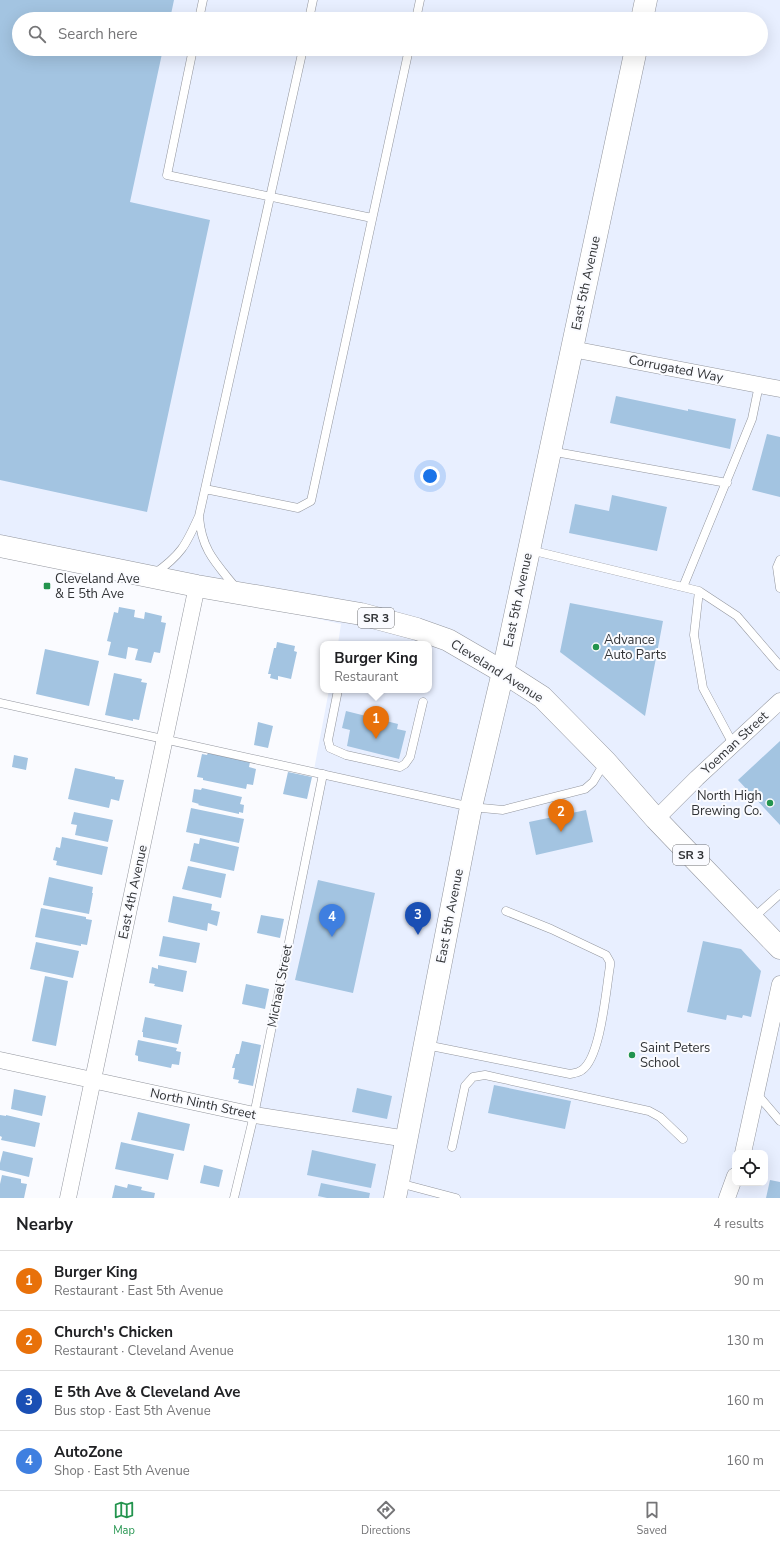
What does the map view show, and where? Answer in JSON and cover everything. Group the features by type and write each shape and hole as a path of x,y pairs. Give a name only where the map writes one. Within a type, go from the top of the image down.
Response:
{"main road":[{"path":"643,12 646,0"},
{"name":"East 5th Avenue","path":"397,1191 471,807 503,672 635,56"},
{"name":"Cleveland Avenue","path":"0,546 197,586 361,614 417,629 448,640 542,697 606,762 656,819 780,948"}],"street":[{"name":"Corrugated Way","path":"572,349 780,389"},
{"name":"East 4th Avenue","path":"68,1198 197,586"},
{"name":"Yoeman Street","path":"656,819 733,744 780,701"},
{"path":"744,1150 780,984"},
{"name":"North Ninth Street","path":"0,1060 254,1115 407,1139"},
{"path":"727,1198 732,1184"},
{"path":"734,1186 735,1198"}],"lane":[{"path":"200,12 203,0"},
{"path":"311,12 314,0"},
{"path":"417,12 420,0"},
{"path":"192,56 167,174 372,218"},
{"path":"150,577 170,563 179,554 188,541 199,516 300,56"},
{"path":"205,489 298,508 311,501 407,56"},
{"path":"683,587 752,419 759,385"},
{"path":"550,451 727,483"},
{"path":"199,516 203,543 211,557 241,594"},
{"path":"529,550 699,592 737,616 780,666"},
{"path":"780,560 777,567 780,588"},
{"path":"699,592 694,635 703,688 733,744"},
{"path":"337,693 328,740 330,748 346,755 400,767 405,764 410,757 423,702"},
{"path":"0,703 471,807 502,810 586,789 593,782 606,762"},
{"name":"Michael Street","path":"234,1198 254,1115 323,774"},
{"path":"752,919 780,894"},
{"path":"426,1045 570,1074 583,1070 590,1060 598,1043 610,962 606,955 551,929 506,911"},
{"path":"452,1147 465,1086 473,1077 485,1075 649,1111 660,1117 683,1139"},
{"path":"756,1094 780,1121"},
{"path":"397,1191 456,1198"}],"shaded area":[{"path":"0,0 780,0 780,1198 236,1198 326,777 313,775 328,693 432,693 432,641 338,641 341,624 0,548"}],"building":[{"path":"0,0 174,0 171,12 12,12 12,56 161,56 130,202 210,220 147,512 0,480"},
{"path":"616,396 736,419 730,449 610,423"},
{"path":"767,434 780,437 780,497 752,490"},
{"path":"612,495 667,507 657,551 569,533 575,504 609,511"},
{"path":"570,603 663,621 645,716 560,652"},
{"path":"119,607 135,610 134,617 144,619 145,612 162,616 161,622 166,623 160,653 154,652 151,663 135,660 138,649 128,647 126,659 108,655 111,642 107,641 114,612 118,613"},
{"path":"277,642 295,646 294,651 297,652 291,679 278,676 278,680 270,678 271,674 268,674 274,648 276,648"},
{"path":"45,649 99,661 89,706 36,694"},
{"path":"114,673 142,679 141,682 147,683 139,720 133,719 133,721 105,715"},
{"path":"346,711 398,724 397,729 406,731 399,759 347,746 350,730 342,728"},
{"path":"258,722 273,726 268,748 254,745"},
{"name":"North High Brewing Co.","path":"780,741 780,825 738,780"},
{"path":"208,753 250,762 249,767 256,769 253,785 247,784 246,789 203,780 203,778 197,777 202,754 207,755"},
{"path":"14,755 28,758 26,770 12,767"},
{"path":"75,768 124,780 119,801 111,799 109,808 68,799"},
{"path":"288,772 312,777 307,799 283,794"},
{"path":"202,788 242,797 240,804 244,805 243,813 239,812 239,814 198,805 199,804 192,802 194,789 201,790"},
{"path":"191,808 244,819 239,843 186,832"},
{"path":"586,810 593,842 536,855 529,822"},
{"path":"74,812 113,820 108,842 75,835 77,825 71,824"},
{"path":"62,837 108,847 102,875 56,865 57,861 53,860 56,847 60,848"},
{"path":"200,838 239,847 234,871 190,861 194,843 199,844"},
{"path":"188,866 226,874 221,898 182,889"},
{"path":"49,877 93,887 89,914 43,905"},
{"path":"318,880 375,893 353,993 295,980"},
{"path":"173,896 212,904 211,910 220,912 217,926 208,923 207,931 168,922"},
{"path":"41,908 86,917 86,919 92,920 87,945 81,944 81,946 35,937"},
{"path":"261,915 284,919 280,938 257,933"},
{"path":"163,936 200,943 196,963 159,956"},
{"path":"703,941 741,949 761,971 751,1017 743,1015 742,1018 727,1015 726,1020 687,1012"},
{"path":"36,942 79,951 73,978 30,969"},
{"path":"158,965 187,971 183,992 154,986 155,984 149,983 152,967 158,969"},
{"path":"45,976 68,981 56,1046 32,1041"},
{"path":"246,984 269,989 265,1009 242,1004"},
{"path":"145,1017 182,1025 178,1044 143,1037 142,1032"},
{"path":"138,1040 177,1048 176,1051 181,1052 179,1065 172,1064 171,1068 138,1061 138,1056 135,1055"},
{"path":"242,1041 261,1045 253,1086 238,1083 239,1080 233,1079 235,1068 232,1068 236,1054 239,1054"},
{"path":"494,1085 571,1101 565,1129 488,1113"},
{"path":"357,1088 392,1096 387,1119 352,1112"},
{"path":"14,1089 46,1096 42,1116 11,1109"},
{"path":"138,1112 190,1124 184,1151 131,1140"},
{"path":"0,1115 40,1123 35,1147 1,1140"},
{"path":"121,1142 174,1154 168,1180 115,1169"},
{"path":"312,1150 376,1164 371,1188 307,1175"},
{"path":"3,1151 33,1158 29,1177 0,1170"},
{"path":"204,1165 223,1170 219,1187 200,1183"},
{"path":"2,1175 21,1179 21,1183 27,1184 24,1198 0,1198 0,1184"},
{"path":"770,1180 780,1182 780,1198 766,1198"},
{"path":"321,1183 370,1193 369,1198 327,1198 318,1196"},
{"path":"128,1184 142,1187 141,1190 155,1193 154,1198 112,1198 115,1185 127,1188"}],"place":[{"name":"Cleveland Ave & E 5th Ave","path":"47,586"},
{"name":"Advance Auto Parts","path":"596,647"},
{"name":"Burger King","path":"376,739"},
{"name":"North High Brewing Co.","path":"770,803"},
{"name":"Church's Chicken","path":"561,832"},
{"name":"E 5th Ave & Cleveland Ave","path":"418,935"},
{"name":"AutoZone","path":"332,937"},
{"name":"Saint Peters School","path":"632,1055"}]}
